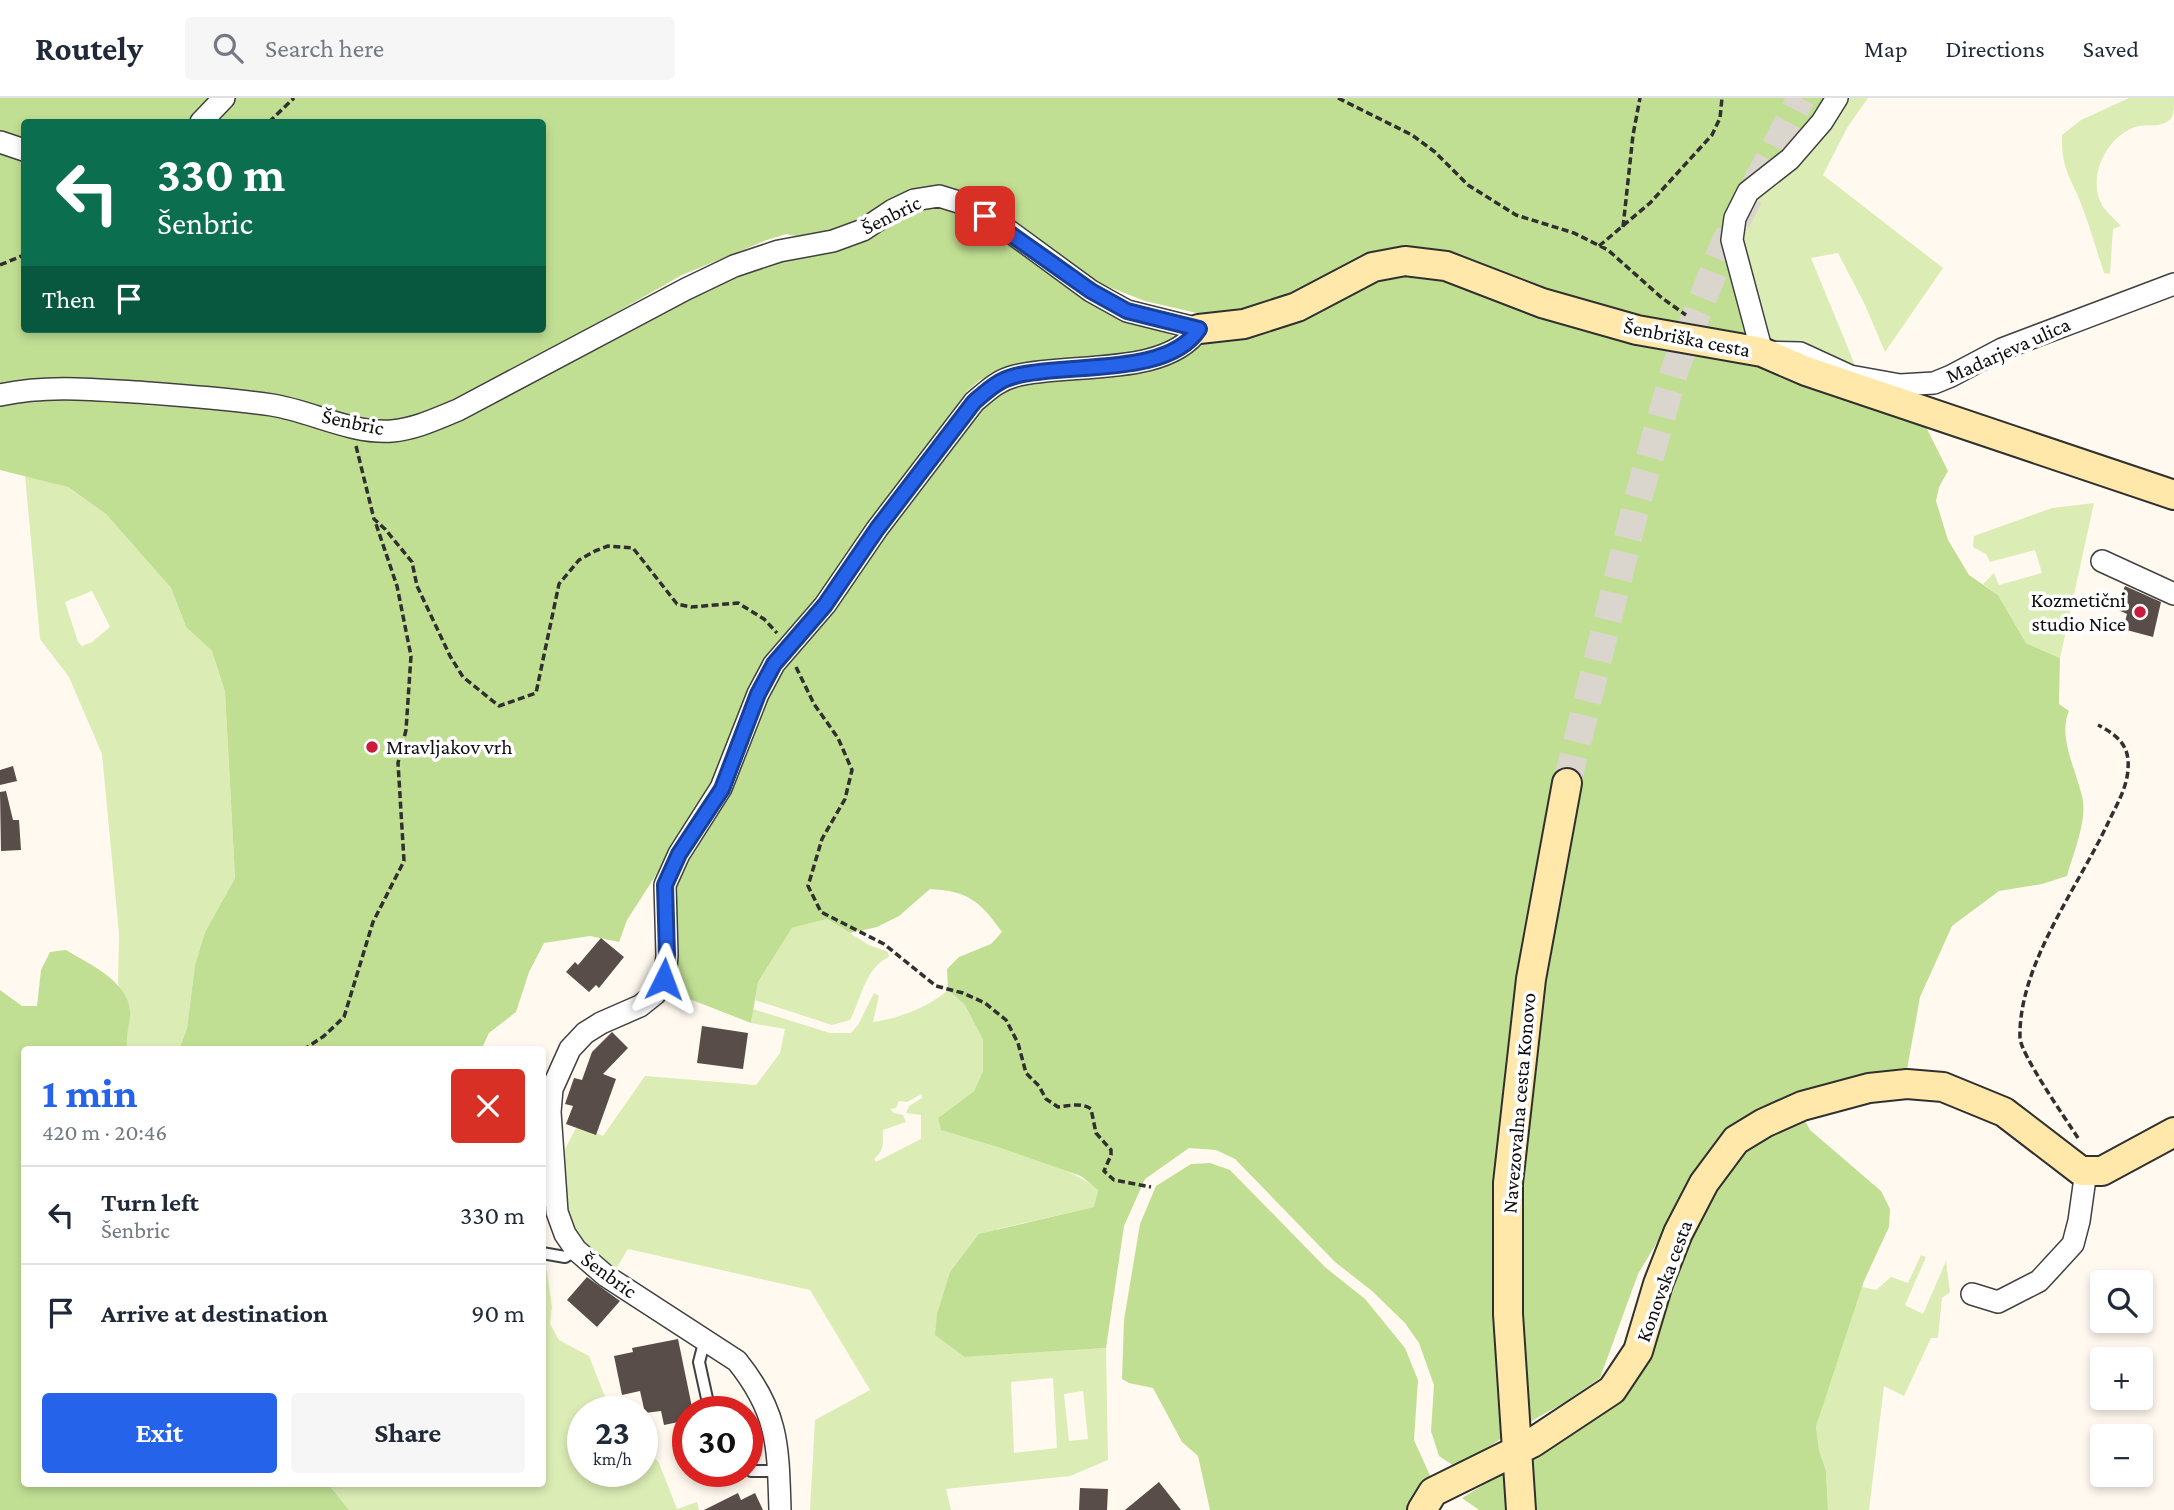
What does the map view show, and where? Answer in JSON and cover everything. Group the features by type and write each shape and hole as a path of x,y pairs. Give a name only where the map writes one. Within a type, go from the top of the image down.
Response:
{"street":[{"path":"204,119 223,98"},
{"path":"1762,352 1732,240 1735,218 1748,192 1790,159 1822,122 1837,98"},
{"path":"0,142 21,149"},
{"name":"Šenbric","path":"0,395 36,390 89,389 200,397 272,405 372,431 405,428 458,410 734,266 779,251 833,241 863,230 914,200 939,196 965,204 1005,228 1091,291 1127,311 1199,329 1193,338 1173,352 1143,360 1014,376 992,386 974,402 886,518 825,605 774,664 758,694 722,789 679,854 665,885 667,955 664,979 655,994 640,1006 585,1033 570,1049 552,1089 550,1112 557,1212 565,1234 576,1250 606,1276 705,1339 737,1362 753,1381 775,1429 780,1510"},
{"name":"Šenbriška cesta","path":"1199,329 1244,324 1297,307 1373,267 1405,261 1446,266 1542,303 1637,330 1762,352 1806,371 2174,495"},
{"name":"Madarjeva ulica","path":"1762,352 1800,353 1850,376 1900,385 1934,383 2002,349 2174,284"},
{"path":"2102,561 2174,594"},
{"name":"Navezovalna cesta Konovo","path":"1521,1510 1508,1314 1508,1183 1531,979 1567,783"},
{"name":"Konovska cesta","path":"1422,1510 1433,1492 1532,1443 1612,1390 1638,1351 1658,1284 1678,1233 1704,1183 1736,1140 1764,1123 1802,1106 1869,1088 1907,1084 1943,1087 2004,1112 2081,1171 2092,1171"},
{"path":"1972,1294 1998,1302 2039,1281 2073,1244 2092,1171 2102,1171 2174,1132"}],"lane":[{"path":"546,1254 565,1257 576,1250"},
{"path":"705,1339 699,1362 706,1396"},
{"path":"763,1471 779,1471"}],"path":[{"path":"272,119 294,98"},
{"path":"1338,98 1412,135 1436,152 1468,185 1516,215 1574,233 1608,250 1662,298 1696,322"},
{"path":"1623,227 1633,135 1640,98"},
{"path":"1599,246 1650,203 1712,135 1720,118 1722,98"},
{"path":"0,265 21,256"},
{"path":"309,1046 344,1017 373,922 404,862 398,763 406,730 411,656 397,586 374,519"},
{"path":"2092,1171 2026,1056 2020,1040 2022,1009 2039,955 2124,789 2129,768 2126,750 2117,735 2098,725"}],"green space":[{"path":"0,98 213,98 189,119 21,119 21,138 0,135"},
{"path":"231,98 1830,98 1777,160 1749,178 1734,196 1725,226 1754,342 1640,327 1447,258 1336,281 1218,318 1145,301 1073,273 999,212 968,195 815,240 786,234 767,240 682,275 427,416 372,425 0,385 0,146 21,148 21,333 546,333 546,119 211,119"},
{"path":"1845,98 1868,98 1847,128 1823,175 1943,268 1885,352 1838,253 1811,258 1857,370 1825,360 1799,342 1774,347 1765,337 1739,244 1743,221 1758,193"},
{"path":"2129,98 2174,98 2174,109 2171,119 2163,124 2128,130 2109,147 2103,158 2097,182 2098,194 2104,208 2121,226 2113,229 2110,274 2104,273 2086,217 2068,174 2063,157 2062,135 2081,120"},
{"path":"921,205 950,209 988,222 1062,282 1175,337 1160,347 1127,355 996,373 980,380 967,391 862,534 714,785 627,920 619,942 590,936 544,943 529,972 516,1012 489,1033 483,1046 180,1046 187,1028 195,965 205,932 235,878 225,692 212,651 186,627 171,588 106,514 68,487 0,470 0,395 32,393 155,406 254,409 384,440 687,287"},
{"path":"1405,270 1781,366 1821,389 1926,427 1948,471 1939,487 1936,501 1948,540 1969,575 1998,595 2026,643 2060,658 2059,704 2069,711 2065,733 2083,801 2081,829 2067,876 2042,884 1999,891 1952,926 1920,997 1906,1075 1884,1078 1700,1171 1638,1274 1600,1378 1457,1468 1439,1456 1431,1431 1434,1385 1419,1343 1405,1323 1372,1291 1335,1262 1235,1159 1216,1150 1189,1148 1145,1179 1124,1226 1106,1348 965,1357 935,1335 937,1314 950,1272 979,1234 1094,1207 1098,1190 1081,1176 941,1130 938,1118 974,1091 983,1071 983,1040 965,1005 948,990 947,969 959,957 991,944 1002,932 980,905 964,895 930,889 899,916 877,927 850,933 827,919 792,928 758,982 751,1023 687,998 677,981 670,898 769,683 948,444 1006,384 1145,366"},
{"path":"25,475 68,487 106,514 171,588 186,627 212,651 225,692 235,878 205,932 195,965 187,1028 180,1046 127,1046 130,1009 118,984 119,934 102,754 69,677 40,639","holes":["92,591 110,627 92,642 82,646 78,642 65,602"]},
{"path":"2094,503 2060,658 2026,643 1998,595 1983,584 1994,573 1999,585 2042,573 2035,550 1990,562 1986,554 1973,547 1974,536 2052,508"},
{"path":"827,919 869,945 888,952 889,957 869,976 850,1020 832,1025 755,1000 758,982 792,928"},
{"path":"66,950 106,974 128,1000 130,1021 128,1046 21,1046 21,1487 330,1487 349,1510 0,1510 0,990 22,1006 37,1006 41,970 50,952"},
{"path":"948,990 965,1005 983,1040 983,1071 974,1091 938,1118 941,1129 1044,1162 1098,1189 1095,1207 997,1229 965,1357 1106,1348 1108,1460 1070,1476 946,1489 951,1510 810,1510 815,1420 870,1390 810,1290 628,1249 613,1274 570,1232 559,1161 578,1124 603,1136 645,1076 756,1085 780,1053 785,1029 751,1023 753,1009 830,1033 851,1033 874,993 879,996 873,1022 913,1011","holes":["922,1094 922,1098 909,1106 906,1113 921,1115 921,1139 876,1162 874,1159 883,1146 883,1130 906,1122 903,1115 890,1109 896,1108 899,1101 907,1102","1053,1378 1057,1448 1014,1453 1011,1382","1083,1391 1088,1439 1069,1441 1064,1394"]},
{"path":"1802,1115 1810,1130 1881,1191 1890,1209 1889,1227 1864,1281 1816,1427 1819,1450 1826,1471 1828,1510 1479,1510 1462,1498 1625,1398 1636,1324 1735,1148"},
{"path":"1210,1163 1230,1170 1325,1267 1365,1299 1405,1348 1418,1380 1414,1440 1432,1480 1410,1510 1210,1510 1198,1456 1182,1442 1153,1388 1122,1379 1124,1320 1140,1224 1156,1186 1191,1164"},
{"path":"1921,1255 1926,1257 1905,1305 1923,1314 1946,1261 1950,1292 1942,1298 1938,1338 1931,1338 1904,1396 1884,1386 1869,1510 1828,1510 1826,1471 1819,1450 1816,1427 1862,1287 1876,1290 1891,1277 1908,1283"},
{"path":"546,1270 552,1307 550,1324 559,1340 589,1356 605,1396 567,1396 567,1487 658,1487 658,1462 677,1509 697,1502 699,1510 349,1510 330,1487 546,1487"}],"building":[{"name":"Kozmetični studio Nice","path":"2125,586 2161,602 2153,637 2123,629 2127,614 2116,609"},
{"path":"13,766 17,781 0,785 0,770"},
{"path":"6,791 13,820 19,820 21,850 1,851 0,792"},
{"path":"601,938 624,957 599,988 596,985 589,992 566,972 575,962 578,965"},
{"path":"702,1026 748,1033 743,1069 697,1063"},
{"path":"612,1032 628,1048 603,1074 616,1079 596,1135 566,1124 573,1106 565,1104 574,1078 582,1080 592,1052"},
{"path":"587,1277 620,1301 597,1327 567,1300"},
{"path":"678,1339 690,1396 672,1396 672,1423 664,1425 661,1411 658,1411 658,1396 641,1396 640,1391 622,1395 614,1356 633,1352 632,1348"},
{"path":"1159,1482 1181,1510 1125,1510"},
{"path":"1080,1488 1108,1489 1107,1510 1079,1510"},
{"path":"738,1493 741,1500 755,1493 763,1510 704,1510"}],"tunnel":[{"path":"1567,783 1637,502 1675,369 1724,245 1801,98"}],"place":[{"name":"Kozmetični studio Nice","path":"2140,612"},
{"name":"Mravljakov vrh","path":"372,747"}],"route":[{"path":"664,979 667,955 665,885 679,854 722,789 758,694 774,664 825,605 877,529 974,402 992,386 1014,376 1126,363 1173,352 1193,338 1199,329 1127,311 1091,291 985,216"}]}
